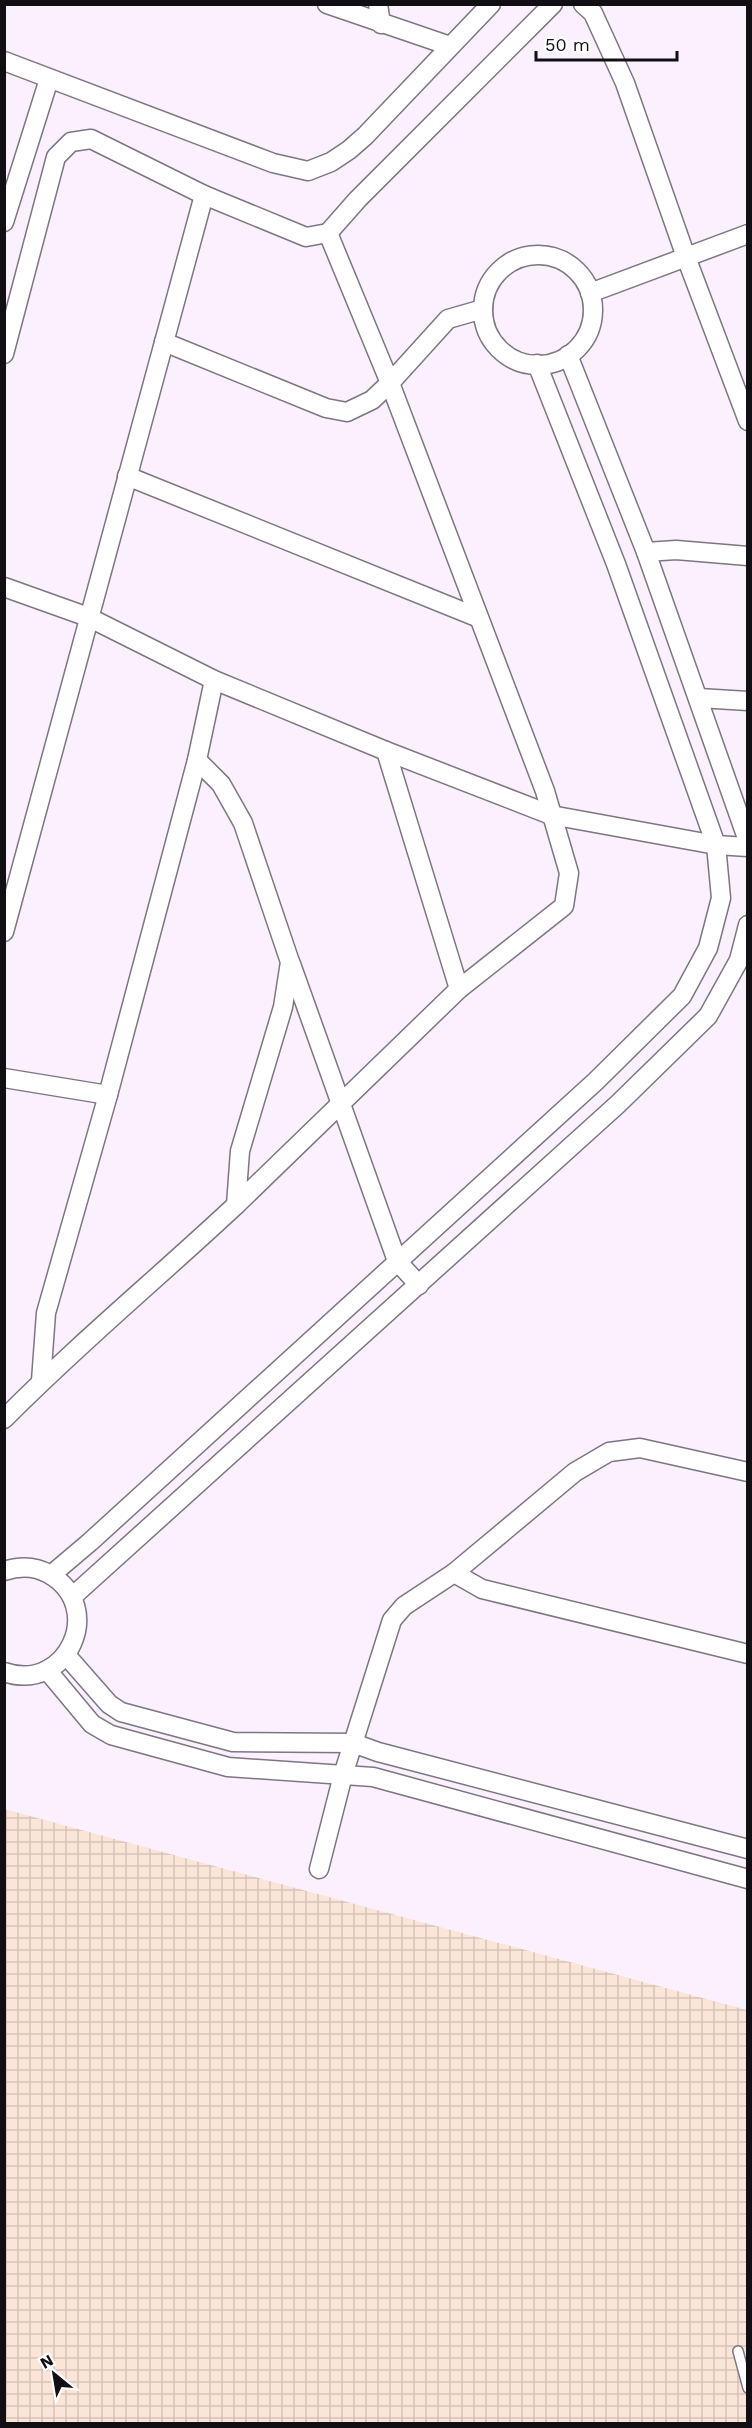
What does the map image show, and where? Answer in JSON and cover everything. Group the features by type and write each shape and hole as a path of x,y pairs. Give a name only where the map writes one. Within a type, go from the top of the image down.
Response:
{"street":[{"path":"327,4 450,46"},
{"path":"378,4 381,24"},
{"path":"4,61 273,162 308,171 331,162 357,143 491,4"},
{"path":"4,354 56,157 71,142 91,139 204,195 306,237 328,233 358,199 553,4"},
{"path":"584,4 593,13 614,55 747,421"},
{"path":"4,222 49,79"},
{"path":"4,932 204,195"},
{"path":"4,1419 41,1381 236,1205 459,989 564,906 569,873 545,791 390,383 328,233"},
{"path":"590,293 747,234"},
{"path":"539,255 563,261 582,276 590,293 593,311 591,322 580,344 568,355 549,363 537,364 513,358 503,352 488,332 483,309 489,285 496,275 515,260 539,255"},
{"path":"164,342 326,408 347,412 372,400 448,319 483,309"},
{"path":"568,355 646,552 699,698 747,841"},
{"path":"51,1575 596,1081 681,996 708,948 721,898 716,845 616,564 537,364"},
{"path":"127,476 479,618"},
{"path":"646,552 676,550 747,556"},
{"path":"4,587 88,617 214,680 386,751 551,814 716,845 747,847"},
{"path":"41,1381 46,1313 108,1095 197,760 214,680"},
{"path":"699,698 747,701"},
{"path":"386,751 459,989"},
{"path":"197,760 221,784 243,823 397,1261 419,1285"},
{"path":"72,1597 618,1104 708,1016 739,960 747,925"},
{"path":"236,1205 240,1151 283,1007 290,962"},
{"path":"4,1078 108,1095"},
{"path":"596,1081 618,1104"},
{"path":"319,1869 343,1775 392,1620 404,1606 454,1573 575,1472 609,1452 640,1448 747,1472"},
{"path":"4,1571 22,1567 35,1568 51,1575 65,1587 72,1597 78,1620 76,1633 66,1654 47,1670 24,1676 4,1672"},
{"path":"454,1573 482,1589 747,1654"},
{"path":"66,1654 109,1704 121,1712 233,1742 353,1743 389,1755 747,1849"},
{"path":"47,1670 92,1724 111,1735 228,1767 373,1777 747,1879"}],"lane":[{"path":"738,2351 747,2388"}],"shaded area":[{"path":"4,1809 747,2010 747,2423 5,2423"}]}
